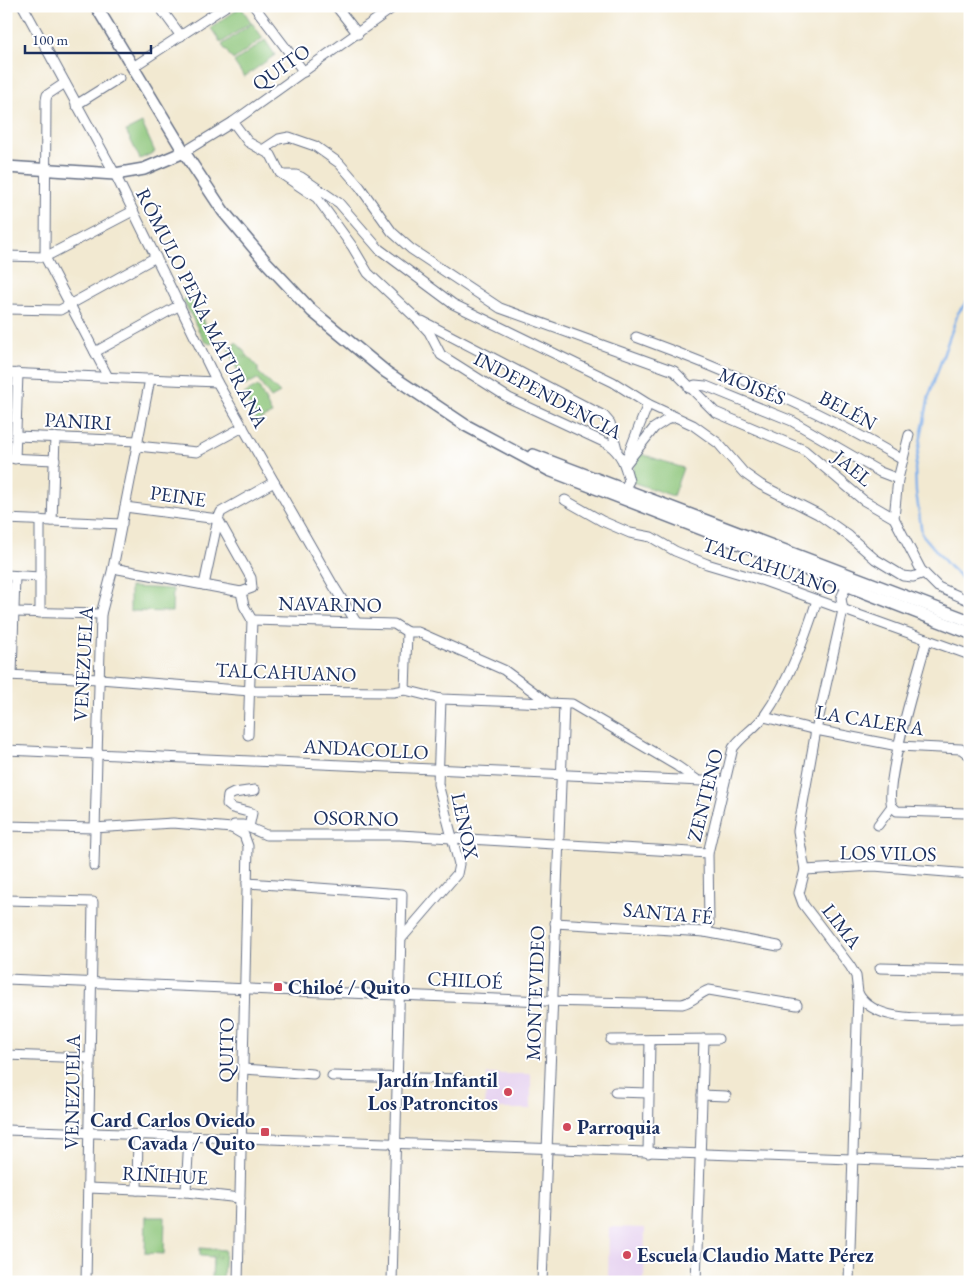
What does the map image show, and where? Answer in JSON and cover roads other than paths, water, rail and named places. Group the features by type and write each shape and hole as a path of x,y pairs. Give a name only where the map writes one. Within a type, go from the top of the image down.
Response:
{"main road":[{"path":"100,8 184,152 223,212 260,256 312,311 353,347 400,383 465,425 549,470 848,582 970,634"},
{"path":"6,167 115,174 144,169 184,152"},
{"path":"494,440 623,491 723,534"},
{"path":"848,582 970,621"}],"street":[{"name":"RÓMULO PEÑA MATURANA","path":"23,6 115,174 217,382 356,622"},
{"path":"158,6 181,36"},
{"path":"133,67 226,6"},
{"path":"254,6 304,72"},
{"path":"336,6 358,34"},
{"name":"QUITO","path":"184,152 233,122 396,6"},
{"path":"76,105 119,78"},
{"path":"65,83 46,97 44,170 45,258 108,377"},
{"name":"INDEPENDENCIA","path":"233,122 240,135 248,142 271,154 276,168 317,198 352,246 368,274 429,332 442,355 453,364 509,398 608,444 616,450 625,465 630,481 623,491"},
{"name":"MOISÉS","path":"264,149 279,139 289,137 302,141 327,154 339,163 360,187 392,232 411,249 500,308 674,371 689,388 695,385 706,386 792,422 880,472 898,479"},
{"path":"284,175 296,174 302,177 339,203 379,249 453,304 613,382 674,418 693,425 718,443 744,473 761,485 818,514 876,559 903,576 913,577 924,573"},
{"path":"6,256 45,258 133,212"},
{"path":"6,309 52,311 70,305 156,257"},
{"path":"95,352 180,305"},
{"path":"417,319 604,416 610,423 616,450"},
{"name":"BELÉN","path":"636,337 690,357 790,399 858,433 903,460"},
{"path":"6,373 217,382"},
{"path":"11,459 16,436 18,373"},
{"name":"VENEZUELA","path":"94,866 101,614 113,568 150,379"},
{"name":"JAEL","path":"689,388 715,412 804,450 862,500 894,518"},
{"path":"625,465 648,404"},
{"path":"625,465 654,428 671,417 674,418"},
{"name":"PANIRI","path":"16,436 55,437 138,444 197,452 242,427"},
{"path":"909,435 898,479 894,518 924,573 938,587 970,602"},
{"path":"52,521 55,437"},
{"name":"PANIRI","path":"11,459 54,460"},
{"name":"PEINE","path":"125,507 218,519 221,512 274,482"},
{"name":"TALCAHUANO","path":"565,500 602,521 630,533 650,537 676,552 707,564 817,600 970,655"},
{"path":"6,519 122,524"},
{"path":"204,585 218,519"},
{"path":"113,568 241,592 250,590 252,582 218,519"},
{"path":"40,520 40,613"},
{"path":"9,675 14,612 11,575 40,577"},
{"path":"831,605 841,598 848,582"},
{"name":"NAVARINO","path":"241,592 244,606 252,620 394,624 403,627 408,632 418,632 490,662 504,670 546,702"},
{"name":"LIMA","path":"841,598 843,610 816,730 798,830 805,870 799,893 803,904 850,966 856,976 858,993 849,1282"},
{"name":"ZENTENO","path":"705,932 710,924 708,853 733,748 740,738 764,717 805,640 817,600"},
{"path":"14,612 101,614"},
{"path":"248,735 252,620"},
{"path":"405,690 408,632"},
{"path":"878,825 892,806 891,797 898,746 927,639"},
{"name":"TALCAHUANO","path":"9,675 100,679 250,690 394,692 405,690 441,699 546,702 564,705"},
{"name":"LENOX","path":"401,939 457,874 459,864 438,784 441,699"},
{"path":"564,705 575,706 677,766 698,781"},
{"name":"MONTEVIDEO","path":"542,1282 564,705"},
{"name":"LA CALERA","path":"764,717 816,730 898,746 961,749 970,756"},
{"name":"ANDACOLLO","path":"6,750 724,782"},
{"path":"249,827 252,813 232,808 227,804 228,796 234,793 255,790"},
{"path":"892,806 898,811 965,813"},
{"name":"OSORNO","path":"6,826 94,828 173,823 232,828 234,825 242,825 266,834 452,838 708,853"},
{"name":"QUITO","path":"232,828 241,831 248,842 238,1282"},
{"name":"LOS VILOS","path":"805,870 874,866 970,874"},
{"path":"247,883 402,894 392,1282"},
{"name":"VENEZUELA","path":"6,900 93,902 86,1282"},
{"name":"SANTA FÉ","path":"555,923 705,932 778,946"},
{"path":"880,968 970,970"},
{"name":"CHILOÉ","path":"6,979 552,1002 682,1004 690,1002 703,991 709,990 797,1006"},
{"path":"858,993 867,1006 886,1015 970,1018"},
{"path":"696,1282 704,1039"},
{"path":"611,1040 718,1039"},
{"path":"648,1152 650,1040"},
{"path":"6,1055 90,1058"},
{"path":"243,1069 313,1074"},
{"path":"332,1076 460,1079"},
{"path":"615,1092 649,1093"},
{"path":"702,1095 726,1096"},
{"path":"6,1130 970,1162"},
{"path":"137,1190 138,1134"},
{"path":"186,1192 189,1136"},
{"name":"RIÑIHUE","path":"88,1188 186,1192 240,1198"},
{"path":"10,1281 45,1282"}],"waterway":[{"path":"970,297 958,313 929,396 915,468 916,492 922,534 949,566 970,586"}],"place":[{"name":"Chiloé / Quito","path":"278,987"},
{"name":"Jardín Infantil Los Patroncitos","path":"508,1092"},
{"name":"Parroquia","path":"567,1127"},
{"name":"Card Carlos Oviedo Cavada / Quito","path":"265,1132"},
{"name":"Escuela Claudio Matte Pérez","path":"627,1255"}]}
